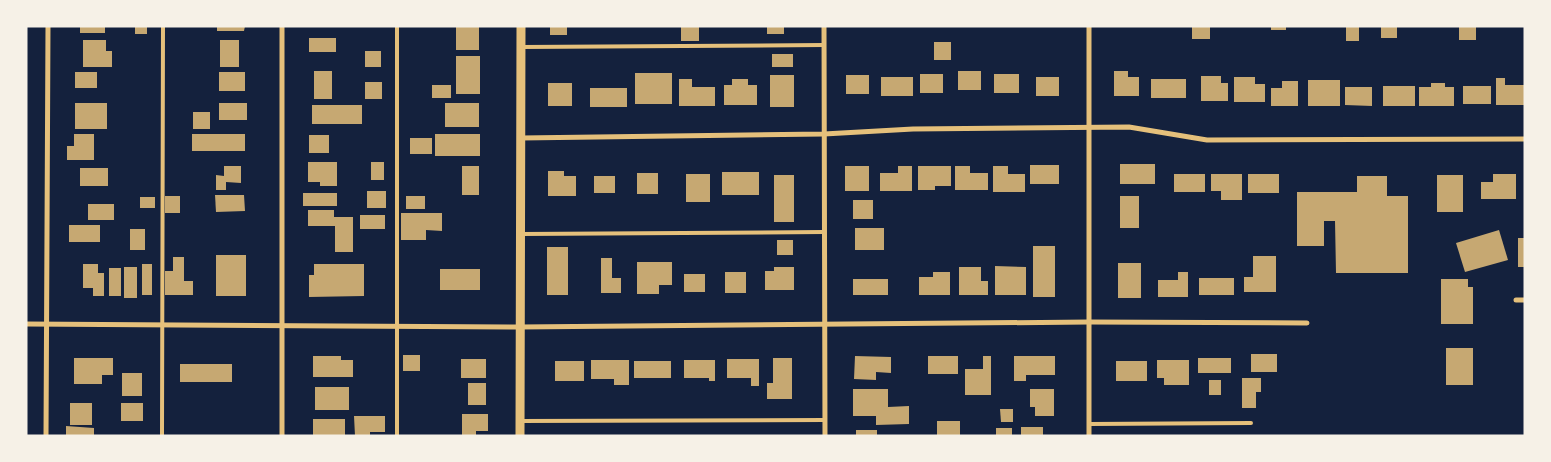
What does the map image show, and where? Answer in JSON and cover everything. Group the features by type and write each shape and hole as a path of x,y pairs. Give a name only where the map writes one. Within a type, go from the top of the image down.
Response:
{"street":[{"path":"46,436 48,26"},
{"path":"282,26 282,436"},
{"path":"520,436 521,26"},
{"path":"824,26 824,436"},
{"path":"1088,26 1089,436"},
{"path":"521,138 824,134 913,129 1089,127 1139,128 1207,140 1525,139"},
{"path":"1516,300 1525,300"},
{"path":"26,324 520,327 823,326 1089,322 1307,323"}],"lane":[{"path":"162,436 163,26"},
{"path":"397,26 397,436"},
{"path":"521,47 824,45"},
{"path":"521,234 824,232"},
{"path":"520,421 824,420"},
{"path":"1089,424 1251,423"}],"building":[{"path":"80,26 105,26 105,33 80,33"},
{"path":"135,26 147,26 147,34 135,34"},
{"path":"217,26 245,26 244,31 217,31"},
{"path":"456,26 479,26 479,50 456,50"},
{"path":"550,26 567,26 567,35 550,35"},
{"path":"681,26 699,26 699,41 681,41"},
{"path":"767,26 784,26 784,34 767,34"},
{"path":"1192,26 1210,26 1210,39 1192,39"},
{"path":"1271,26 1286,26 1286,30 1271,30"},
{"path":"1346,26 1359,26 1359,41 1346,41"},
{"path":"1381,26 1397,26 1397,38 1381,38"},
{"path":"1459,26 1476,26 1476,40 1459,40"},
{"path":"309,38 336,38 336,52 309,52"},
{"path":"83,40 106,40 106,51 112,51 112,67 83,67"},
{"path":"220,40 239,40 239,67 220,67"},
{"path":"934,42 951,42 951,60 934,60"},
{"path":"365,51 381,51 381,67 365,67"},
{"path":"772,54 793,54 793,67 772,67"},
{"path":"456,56 480,56 480,94 456,94"},
{"path":"314,71 332,71 332,99 314,99"},
{"path":"958,71 981,71 981,90 958,90"},
{"path":"1114,71 1128,71 1128,77 1139,77 1139,96 1114,96"},
{"path":"75,72 97,72 97,88 75,88"},
{"path":"219,72 245,72 245,91 219,91"},
{"path":"635,73 672,73 672,104 635,104"},
{"path":"920,74 943,74 943,93 920,93"},
{"path":"994,74 1019,74 1019,93 994,93"},
{"path":"770,75 794,75 794,107 770,107"},
{"path":"846,75 869,75 869,94 846,94"},
{"path":"1201,76 1221,76 1221,83 1228,83 1228,101 1201,101"},
{"path":"881,77 913,77 913,96 881,96"},
{"path":"1036,77 1059,77 1059,96 1036,96"},
{"path":"1234,77 1255,77 1255,84 1265,84 1265,102 1234,102"},
{"path":"1496,78 1505,78 1505,85 1525,85 1525,105 1496,105"},
{"path":"679,79 692,79 692,87 715,87 715,106 679,106"},
{"path":"732,79 748,79 748,85 757,85 757,105 724,105 724,85 732,85"},
{"path":"1151,79 1186,79 1186,98 1151,98"},
{"path":"1308,80 1340,80 1340,106 1308,106"},
{"path":"1282,81 1298,81 1298,106 1271,106 1271,88 1282,88"},
{"path":"365,82 382,82 382,99 365,99"},
{"path":"548,83 572,83 572,106 548,106"},
{"path":"1431,83 1445,83 1445,87 1454,87 1454,106 1419,106 1419,87 1431,87"},
{"path":"432,85 451,85 451,98 432,98"},
{"path":"1383,86 1415,86 1415,106 1383,106"},
{"path":"1463,86 1491,86 1491,104 1463,104"},
{"path":"1345,87 1372,87 1372,106 1345,105"},
{"path":"590,88 627,88 627,107 590,107"},
{"path":"75,103 107,103 107,129 75,129"},
{"path":"219,103 247,103 247,120 219,120"},
{"path":"445,103 479,103 479,127 445,127"},
{"path":"312,105 362,105 362,124 312,124"},
{"path":"193,112 210,112 210,129 193,129"},
{"path":"74,134 94,134 94,160 67,160 67,146 74,146"},
{"path":"192,134 245,134 245,151 192,151"},
{"path":"435,134 480,134 480,156 435,156"},
{"path":"309,135 329,135 329,153 309,153"},
{"path":"410,138 432,138 432,154 410,154"},
{"path":"308,162 337,162 337,186 320,186 320,182 308,182"},
{"path":"371,162 384,162 384,180 371,180"},
{"path":"1120,164 1155,164 1155,184 1120,184"},
{"path":"1030,165 1059,165 1059,184 1030,184"},
{"path":"224,166 241,166 241,183 226,182 226,190 216,190 216,175 224,176"},
{"path":"462,166 479,166 479,195 462,195"},
{"path":"845,166 869,166 869,191 845,191"},
{"path":"898,166 912,166 912,191 880,191 880,173 898,173"},
{"path":"918,166 951,166 951,186 935,186 935,190 918,190"},
{"path":"955,166 970,166 970,173 988,173 988,190 955,190"},
{"path":"993,166 1008,166 1008,174 1025,174 1025,192 993,192"},
{"path":"80,168 108,168 108,186 80,186"},
{"path":"548,171 564,171 564,176 576,176 576,196 548,196"},
{"path":"722,172 759,172 759,195 722,195"},
{"path":"637,173 658,173 658,194 637,194"},
{"path":"686,174 710,174 710,202 686,202"},
{"path":"1174,174 1205,174 1205,192 1174,192"},
{"path":"1211,174 1242,174 1242,200 1221,200 1221,191 1211,191"},
{"path":"1248,174 1279,174 1279,193 1248,193"},
{"path":"1493,174 1516,174 1516,199 1481,199 1481,182 1493,182"},
{"path":"774,175 794,175 794,222 774,222"},
{"path":"1437,175 1463,175 1463,212 1437,212"},
{"path":"594,176 615,176 615,193 594,193"},
{"path":"1357,176 1387,176 1387,196 1408,196 1408,273 1336,273 1335,221 1324,221 1324,246 1297,246 1297,192 1357,192"},
{"path":"367,191 386,191 386,208 367,208"},
{"path":"303,193 337,193 337,206 303,206"},
{"path":"215,195 244,195 245,211 216,212"},
{"path":"165,196 180,196 180,213 165,213"},
{"path":"406,196 425,196 425,209 406,209"},
{"path":"1120,196 1139,196 1139,228 1120,228"},
{"path":"140,197 155,197 155,208 140,208"},
{"path":"853,200 873,200 873,219 853,219"},
{"path":"88,204 114,204 114,220 88,220"},
{"path":"308,210 334,210 334,217 353,217 353,252 335,252 335,226 308,226"},
{"path":"401,213 442,213 442,231 426,230 426,240 401,240"},
{"path":"360,215 385,215 385,229 360,229"},
{"path":"69,225 100,225 100,242 69,242"},
{"path":"855,228 884,228 884,250 855,250"},
{"path":"130,229 145,229 145,250 130,250"},
{"path":"1499,230 1508,260 1465,272 1456,243"},
{"path":"1518,238 1525,238 1525,267 1518,267"},
{"path":"777,240 793,240 793,255 777,255"},
{"path":"1033,246 1055,246 1055,297 1033,297"},
{"path":"547,247 568,247 568,295 547,295"},
{"path":"216,255 246,255 246,296 216,296"},
{"path":"1253,256 1276,256 1276,292 1244,292 1244,277 1253,277"},
{"path":"173,257 184,257 184,281 193,281 193,295 165,295 165,271 173,271"},
{"path":"601,258 612,258 612,278 621,278 621,293 601,293"},
{"path":"637,262 672,262 672,285 659,285 659,294 637,294"},
{"path":"1118,263 1141,263 1141,298 1118,298"},
{"path":"83,264 98,264 98,273 104,273 104,296 93,296 93,288 83,288"},
{"path":"142,264 152,264 152,295 142,295"},
{"path":"314,264 364,264 364,296 309,297 309,275 314,275"},
{"path":"995,266 1026,267 1026,295 995,295"},
{"path":"124,267 137,267 137,298 124,298"},
{"path":"774,267 794,267 794,290 765,290 765,271 774,271"},
{"path":"959,267 981,267 981,281 988,281 988,295 959,295"},
{"path":"109,268 121,268 121,296 109,296"},
{"path":"440,269 480,269 480,290 440,290"},
{"path":"725,272 746,272 746,293 725,293"},
{"path":"933,272 950,272 950,295 919,295 919,277 933,277"},
{"path":"1178,272 1188,272 1188,297 1158,297 1158,280 1178,280"},
{"path":"684,274 705,274 705,292 684,292"},
{"path":"1199,278 1234,278 1234,295 1199,295"},
{"path":"853,279 888,279 888,295 853,295"},
{"path":"1441,279 1468,279 1468,287 1473,287 1473,324 1441,324"},
{"path":"1446,348 1473,348 1473,385 1446,385"},
{"path":"1251,354 1277,354 1277,372 1251,372"},
{"path":"403,355 420,355 420,371 403,371"},
{"path":"313,356 341,356 341,360 353,360 353,377 313,377"},
{"path":"855,356 891,357 891,373 876,372 876,380 854,379"},
{"path":"928,356 958,356 958,374 928,374"},
{"path":"983,356 991,356 991,395 965,395 965,369 983,369"},
{"path":"1014,356 1055,356 1055,375 1026,375 1026,381 1014,381"},
{"path":"74,358 113,358 113,375 102,375 102,384 74,384"},
{"path":"773,358 792,358 792,399 767,399 767,383 773,383"},
{"path":"1198,358 1231,358 1231,373 1198,373"},
{"path":"461,359 486,359 486,378 461,378"},
{"path":"727,359 759,359 759,386 751,386 751,378 727,378"},
{"path":"591,360 629,360 629,385 614,385 614,379 591,379"},
{"path":"684,360 715,360 715,381 709,381 709,378 684,378"},
{"path":"1157,360 1189,360 1189,385 1164,385 1164,378 1157,378"},
{"path":"555,361 584,361 584,381 555,381"},
{"path":"634,361 671,361 671,378 634,378"},
{"path":"1116,361 1147,361 1147,381 1116,381"},
{"path":"180,364 232,364 232,382 180,382"},
{"path":"122,373 142,373 142,396 122,396"},
{"path":"1242,378 1261,378 1261,392 1256,392 1256,408 1242,408"},
{"path":"1209,380 1221,380 1221,395 1209,395"},
{"path":"468,383 486,383 486,405 468,405"},
{"path":"315,387 349,387 349,410 315,410"},
{"path":"853,389 888,389 888,407 909,406 909,424 876,425 876,416 853,416"},
{"path":"1030,389 1054,389 1054,416 1035,416 1035,407 1030,407"},
{"path":"70,403 92,403 92,425 70,425"},
{"path":"121,403 143,403 143,421 121,421"},
{"path":"1000,409 1013,409 1013,422 1001,422"},
{"path":"462,414 488,414 488,431 476,431 476,436 462,436"},
{"path":"354,416 385,416 385,432 370,432 370,436 355,436"},
{"path":"313,419 345,419 345,436 313,436"},
{"path":"937,421 960,421 960,436 937,436"},
{"path":"66,426 94,428 94,436 66,436"},
{"path":"1021,427 1043,427 1043,436 1021,436"},
{"path":"996,428 1012,428 1012,436 996,436"},
{"path":"856,430 877,430 877,436 856,436"}]}
